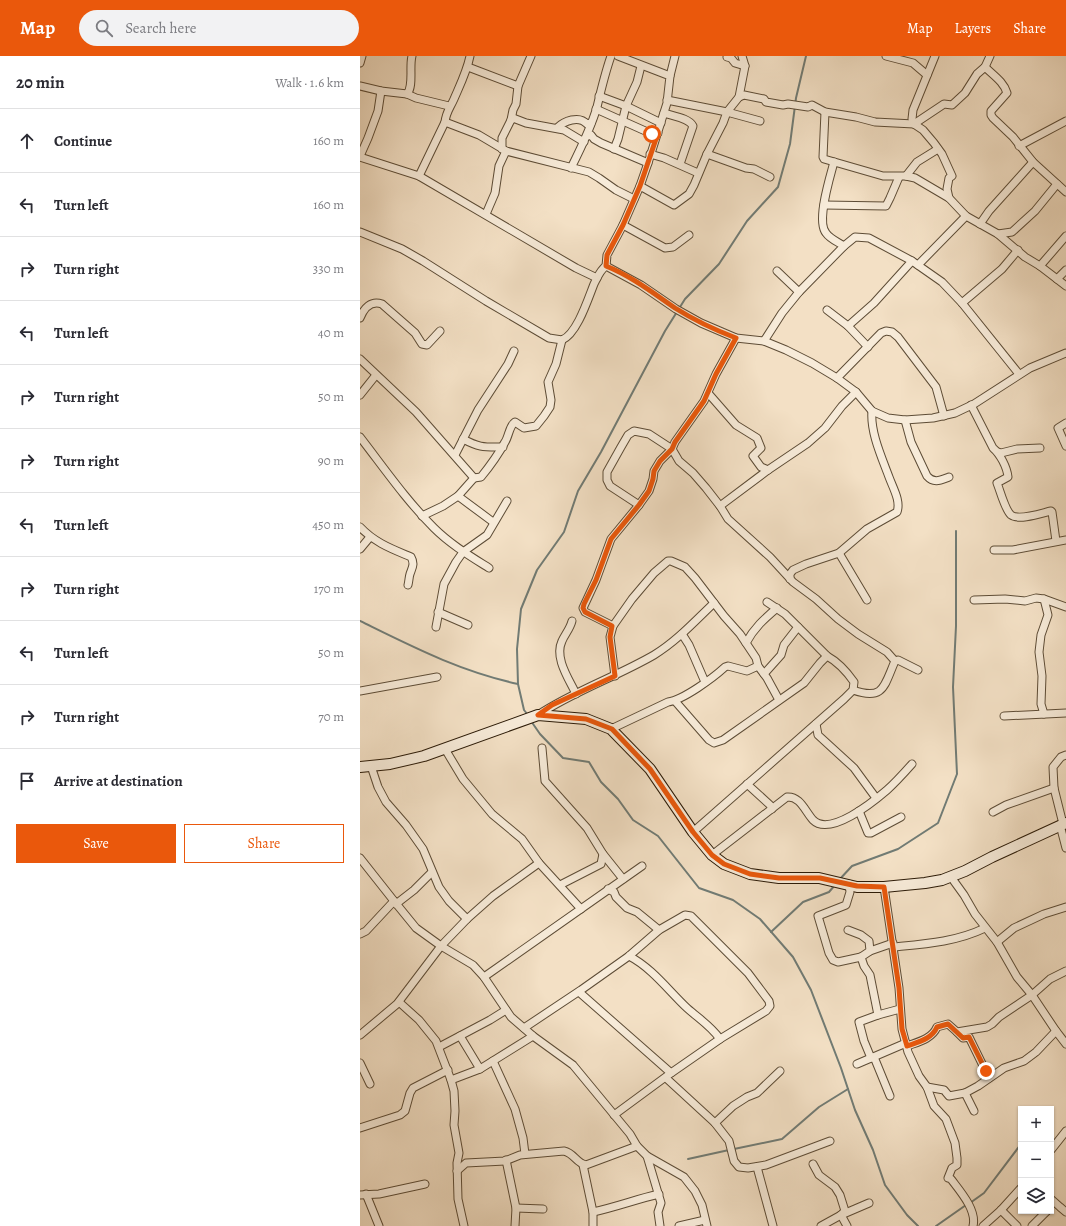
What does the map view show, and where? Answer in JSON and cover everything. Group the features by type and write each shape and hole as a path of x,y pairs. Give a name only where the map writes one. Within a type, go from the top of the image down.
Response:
{"street":[{"path":"360,63 362,56"},
{"path":"407,94 410,87 412,56"},
{"path":"419,176 444,122 449,106 453,101 468,67 470,56"},
{"path":"486,214 495,193 499,166 504,150 502,138 516,104 518,86 531,56"},
{"path":"571,168 585,139 588,122 595,112 603,78 611,56"},
{"path":"618,56 670,76"},
{"path":"422,516 443,506 458,496 474,478 481,477 493,463 503,447 512,424 515,422 524,428 536,426 550,406 548,382 556,364 562,340 571,334 602,268 606,266 607,255 623,225 648,164 664,113 675,56"},
{"path":"640,186 674,205 689,194 727,112 741,94 745,66 741,56 726,56"},
{"path":"726,56 731,58 735,64 745,66"},
{"path":"886,56 913,64 927,75"},
{"path":"914,124 912,119 913,110 935,56"},
{"path":"914,124 944,104 952,105 965,93 977,74 985,67 990,56"},
{"path":"614,150 626,106 637,82 641,66"},
{"path":"468,67 518,86"},
{"path":"985,67 1001,82 1007,93 991,111 991,115 1033,162 1066,192"},
{"path":"360,86 381,91 407,94 416,98 449,106"},
{"path":"381,91 378,111 360,157 419,176 576,268 597,278"},
{"path":"741,94 764,99 766,102 783,105 788,104 808,107 812,105 825,112 875,122 914,124 923,130 942,154 952,176 949,178 947,189 949,198"},
{"path":"599,96 626,106 661,123"},
{"path":"667,100 727,112 760,121"},
{"path":"595,112 623,120 652,134 658,133"},
{"path":"825,112 824,160 883,176 916,178 949,198 966,216 998,234 1026,257 1066,286"},
{"path":"664,113 689,121 693,124 680,164"},
{"path":"510,120 513,118 526,123 557,128 585,139"},
{"path":"557,128 562,122 568,120 588,122"},
{"path":"1020,146 1066,121"},
{"path":"444,122 479,135 504,150 588,172 616,190 634,199"},
{"path":"585,139 591,135 594,139 614,150 648,164"},
{"path":"824,205 886,206 902,176 917,162 938,149"},
{"path":"650,154 680,164 698,173"},
{"path":"707,154 746,168 754,169 770,177"},
{"path":"834,162 828,181 824,205 823,228 826,234 844,246"},
{"path":"980,224 989,211 1033,162"},
{"path":"998,234 1012,232 1035,211 1057,184"},
{"path":"848,326 966,216"},
{"path":"623,225 665,248 673,247 689,235"},
{"path":"360,232 402,249 549,338 562,340"},
{"path":"1040,266 1066,236"},
{"path":"764,341 782,313 799,292 844,246 855,238 869,238 915,263 942,282 962,303 1019,374"},
{"path":"962,303 1002,269 1018,250"},
{"path":"606,266 641,285 701,323 736,338 764,341 793,354 837,378 856,392 872,411 888,418 905,420 933,418 955,413 971,405 1030,368 1066,353"},
{"path":"1057,279 1066,270"},
{"path":"776,271 799,292"},
{"path":"360,318 368,306 373,302 377,302 382,304 415,334 422,344 427,345 440,331"},
{"path":"826,310 848,326 868,347"},
{"path":"837,378 881,333 886,331 892,332 936,387 944,416"},
{"path":"612,626 585,612 583,608 596,580 611,539 649,491 654,471 660,461 672,449 675,442 708,393 716,374 736,338"},
{"path":"455,455 478,410 508,364 514,351"},
{"path":"360,359 416,412 474,478"},
{"path":"360,395 376,375"},
{"path":"720,506 768,470 808,444 825,428 842,406 856,392"},
{"path":"708,393 736,425 757,438 761,448 753,456 761,467 768,470"},
{"path":"971,405 992,448 998,452 1001,453 1017,449 1040,448"},
{"path":"790,579 790,574 793,570 839,553 868,529 897,512 899,507 897,498 873,429 871,418 872,411"},
{"path":"905,420 911,442 927,476 938,482 950,477"},
{"path":"1066,423 1058,428 1066,446"},
{"path":"639,505 610,486 607,480 607,472 621,447 628,435 634,432 649,434 672,449 679,461 693,473 720,506 728,519 744,535 766,553 790,579 816,599 838,619 858,634 887,652 894,661"},
{"path":"360,437 396,486 422,516 435,529 464,552 489,568"},
{"path":"463,439 477,446 503,447"},
{"path":"998,452 1008,477 997,483 1008,511 1012,516 1019,518 1051,511 1056,541"},
{"path":"458,496 493,522"},
{"path":"436,627 444,584 456,562 464,552 487,535 493,522 507,501"},
{"path":"360,526 370,537 395,551 411,557 413,561 413,569 410,574 408,585"},
{"path":"360,549 370,537"},
{"path":"994,550 1013,550 1066,540"},
{"path":"839,553 866,600"},
{"path":"615,676 610,637 612,626 632,599 654,574 668,561 671,561 685,567 746,643 756,658 758,666 768,678 779,700"},
{"path":"974,600 1005,599 1025,601 1036,598 1044,599 1066,607"},
{"path":"1044,599 1048,615 1041,634 1039,652 1044,714"},
{"path":"360,767 390,764 412,759 538,715 552,705 615,676 655,654 682,634 714,602"},
{"path":"693,832 853,690 854,682 850,676 834,660 827,656 786,614 767,602"},
{"path":"746,643 752,631 762,620 778,608"},
{"path":"438,612 468,625"},
{"path":"572,621 561,642 560,652 562,664 576,694"},
{"path":"764,674 781,655 784,645 798,627"},
{"path":"682,634 689,645 705,682"},
{"path":"674,701 709,740 714,742 723,740 804,683 820,662 827,656"},
{"path":"894,661 898,660 918,670"},
{"path":"853,690 871,695 880,691 888,679 894,661"},
{"path":"612,729 668,702 674,701 705,682 725,667 728,666 747,671 758,666"},
{"path":"360,691 437,677"},
{"path":"1004,716 1066,713"},
{"path":"538,715 586,719 612,729 650,769 693,832 712,855 724,864 750,874 779,878 820,878 857,886 884,887 925,883 951,877 1063,824"},
{"path":"816,724 818,735 854,768 876,798"},
{"path":"542,748 545,781 587,828 603,854 623,879"},
{"path":"444,749 463,779 492,814 522,839 539,863 581,909"},
{"path":"1066,755 1061,757 1053,767 1054,788 1063,824 1066,848"},
{"path":"712,855 787,797 792,796 798,800 814,821 819,824 828,826 835,824 859,811 876,798 912,764"},
{"path":"371,766 378,787 386,802 406,825 423,849 442,892 467,919"},
{"path":"747,784 770,805 772,809"},
{"path":"993,812 1006,805 1054,788"},
{"path":"859,811 868,833 877,831 901,817"},
{"path":"560,885 601,864 603,854"},
{"path":"360,858 416,928 441,946 473,965 484,977 511,1017 533,1036 573,1065 630,1134 637,1146 647,1156 684,1177 695,1191 702,1205 706,1223 679,1226"},
{"path":"360,1035 399,1002 441,946 467,919 493,896 539,863"},
{"path":"484,977 642,866"},
{"path":"360,934 366,931 395,903 414,890 432,872"},
{"path":"951,877 985,928 997,942 1017,977 1032,995 1056,1031 1065,1040"},
{"path":"849,884 850,892 846,904 818,916 833,960 838,962 861,957 870,951 894,945 937,943 970,935 985,928"},
{"path":"884,887 894,945 902,1029 906,1045 919,1076 927,1087 934,1106 946,1119 956,1143 958,1158 957,1165 952,1168 948,1178 951,1179 971,1207 974,1222 973,1226"},
{"path":"608,889 614,892 616,897 627,908 637,912 659,930"},
{"path":"997,942 1014,928 1044,914 1066,907"},
{"path":"524,1028 630,956 659,930 685,915 691,916 748,973 769,1001 770,1006 766,1011 720,1039 668,1075 614,1115"},
{"path":"848,930 861,935 869,941 870,951"},
{"path":"630,956 656,976 687,1008 715,1032 720,1039"},
{"path":"861,957 864,966 870,975 878,1015"},
{"path":"957,1032 987,1027 999,1016 1032,995 1050,979 1066,971"},
{"path":"578,992 668,1075 715,1123 729,1141 734,1161 739,1167 757,1167 830,1141"},
{"path":"399,1002 419,1020 436,1041 451,1080 454,1091 454,1125 459,1157 457,1171 458,1199 464,1226"},
{"path":"890,1096 864,1041 859,1022 900,1009"},
{"path":"439,1047 506,1010"},
{"path":"858,1064 872,1057 931,1036 935,1033 937,1027 948,1024 963,1038 969,1037 989,1078"},
{"path":"927,1087 944,1090 949,1096 965,1093 1004,1068 1024,1061 1036,1052 1056,1031"},
{"path":"460,1036 480,1069"},
{"path":"451,1080 480,1069 533,1036"},
{"path":"494,1061 515,1109 526,1154"},
{"path":"360,1063 370,1084"},
{"path":"360,1128 400,1115 405,1111 413,1088 448,1070"},
{"path":"715,1123 733,1106 746,1097 756,1093 780,1071"},
{"path":"965,1093 974,1111"},
{"path":"1054,1146 1066,1131"},
{"path":"457,1171 466,1163 506,1160 520,1155 564,1150 570,1152 580,1164 586,1166 637,1146"},
{"path":"647,1156 661,1203 658,1212 660,1226"},
{"path":"459,1157 466,1163"},
{"path":"506,1160 516,1208 515,1226"},
{"path":"813,1164 819,1175 835,1187 840,1195 845,1211 841,1215"},
{"path":"583,1165 593,1212 593,1226"},
{"path":"757,1167 773,1226"},
{"path":"379,1226 363,1195 379,1194 425,1184"},
{"path":"983,1226 1001,1210 1018,1191"},
{"path":"593,1212 617,1207 630,1201 659,1194"},
{"path":"821,1226 841,1215 869,1203"},
{"path":"1054,1205 1066,1212"},
{"path":"516,1208 543,1209"},
{"path":"1001,1210 1017,1226"},
{"path":"1032,1226 1044,1214"},
{"path":"841,1215 847,1226"}],"waterway":[{"path":"528,715 524,710 518,684 517,649 521,609 537,570 564,532 578,491 601,452 665,331 685,299 719,264 747,221 778,187 790,144 796,98 806,56"},
{"path":"839,880 852,866 898,849 938,823 957,774 953,687 956,626 956,531"},
{"path":"360,621 418,649 456,665 496,679 518,684"},
{"path":"531,721 540,734 563,758 589,762 601,782 618,799 633,820 658,836 699,888 733,900 760,919 793,957 811,990 841,1068 855,1110 873,1150 885,1185 907,1215 918,1226"},
{"path":"771,932 803,902 829,892 835,885"},
{"path":"734,1149 782,1139 819,1107 848,1089"},
{"path":"970,1203 984,1193 1018,1148"},
{"path":"688,1159 729,1150"},
{"path":"936,1226 966,1205"}],"route":[{"path":"652,134 658,133 640,186 623,225 607,255 606,266 641,285 701,323 736,338 716,374 704,401 675,442 672,449 660,461 654,471 649,491 611,539 596,580 584,604 583,610 585,612 612,626 610,637 615,676 552,705 538,715 586,719 612,729 650,769 693,832 712,855 724,864 750,874 779,878 820,878 857,886 884,887 894,947 902,1029 907,1046 931,1036 935,1033 937,1027 948,1024 963,1038 969,1037 986,1071"}]}
